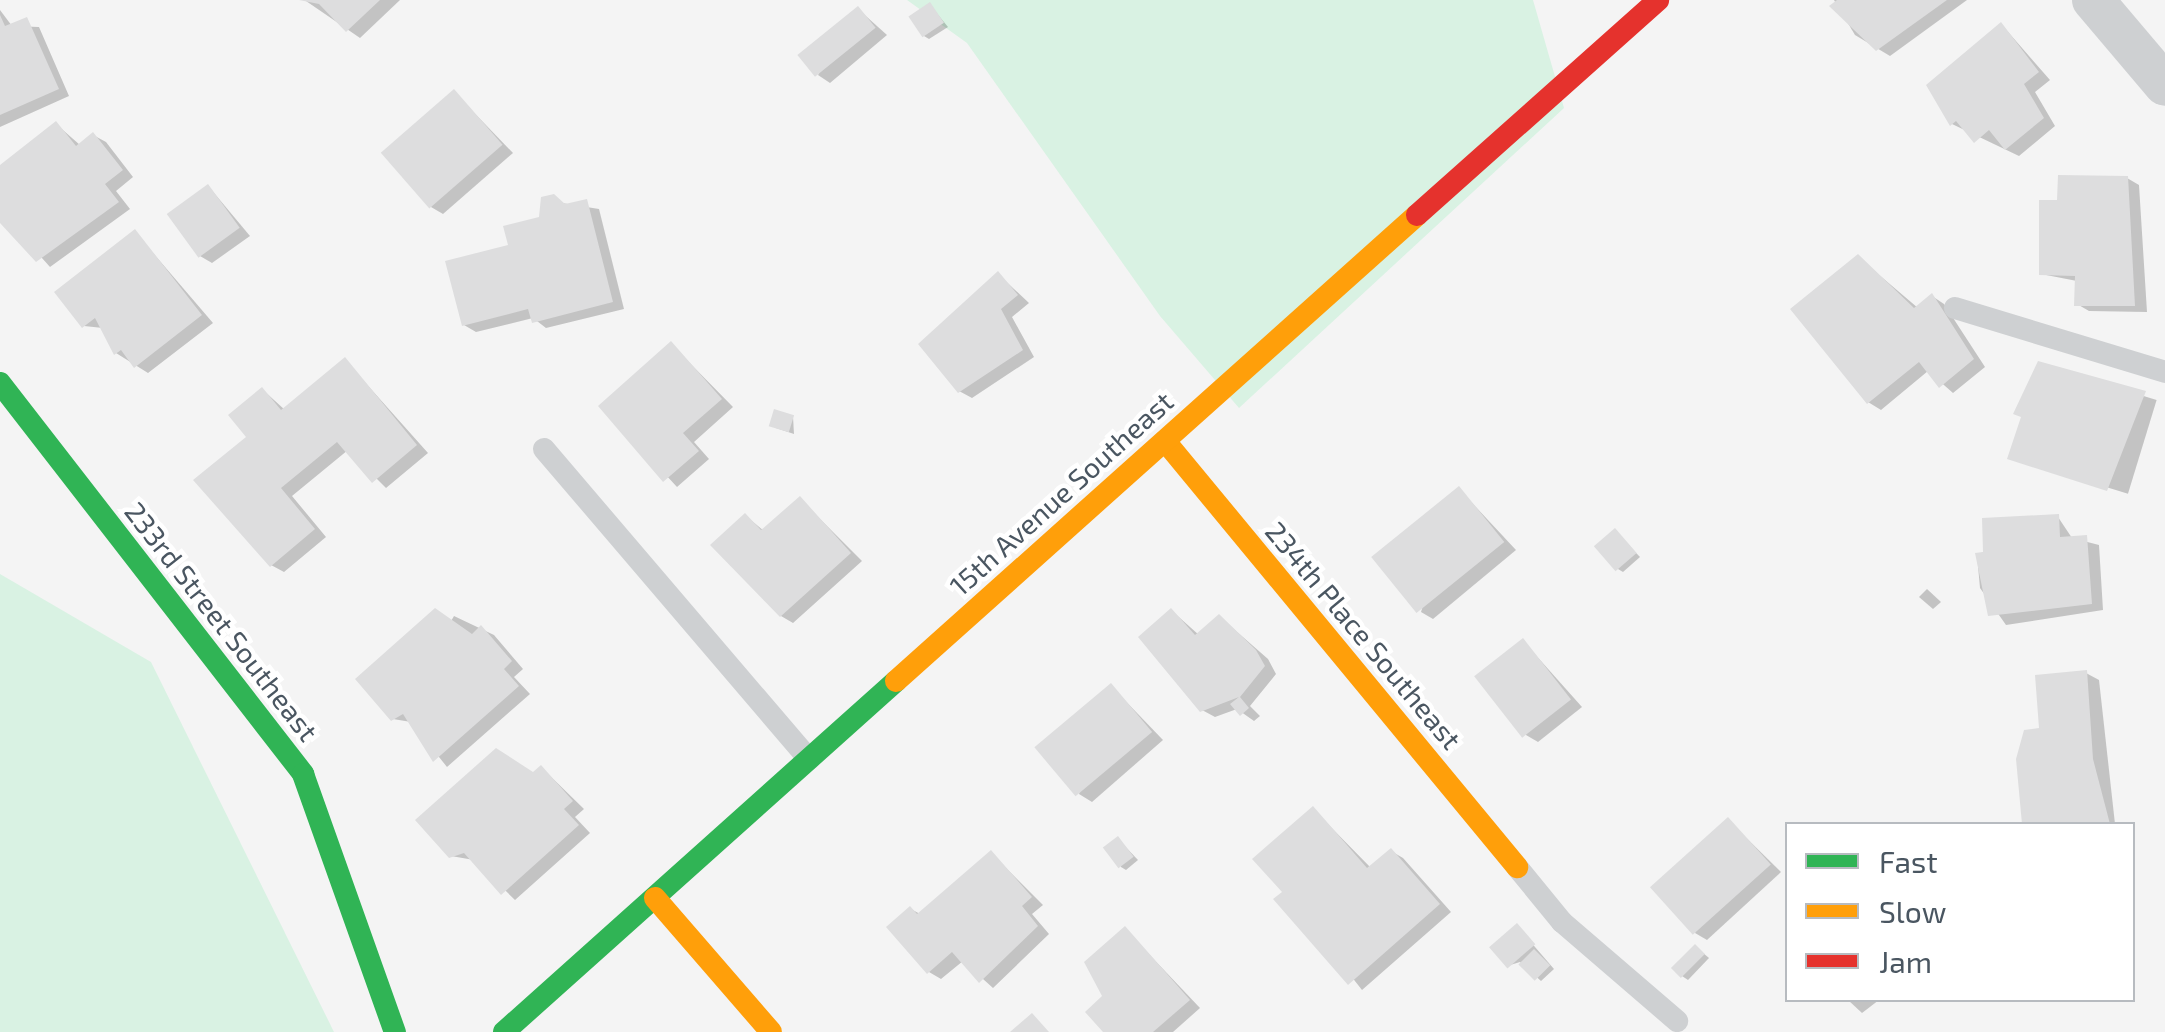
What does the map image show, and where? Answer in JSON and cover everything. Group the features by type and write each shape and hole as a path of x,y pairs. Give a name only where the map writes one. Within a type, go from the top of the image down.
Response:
{"street":[{"name":"15th Avenue Southeast","path":"504,1032 1658,0"},
{"path":"2093,0 2165,85"},
{"name":"233rd Street Southeast","path":"0,383 304,774 395,1032"},
{"name":"234th Place Southeast","path":"1164,441 1517,867"},
{"path":"654,898 771,1032"}],"lane":[{"path":"1955,308 2165,372"},
{"path":"544,449 809,759"},
{"path":"1517,867 1562,922 1676,1021"}],"green space":[{"path":"907,0 1533,0 1564,108 1239,408 1160,316 967,43"},
{"path":"0,574 151,662 334,1032 0,1032"}],"building":[{"path":"299,0 380,0 346,32 319,4"},
{"path":"1837,0 1947,0 1876,51 1829,6"},
{"path":"930,2 944,23 922,37 908,17"},
{"path":"858,6 876,28 815,77 797,55"},
{"path":"0,15 5,26 27,17 59,89 0,115"},
{"path":"2001,22 2039,72 2024,84 2044,118 2005,150 1989,130 1974,143 1956,121 1950,126 1926,85"},
{"path":"454,89 503,145 429,208 381,153"},
{"path":"56,121 76,146 93,132 123,170 105,184 119,202 36,262 0,223 0,165"},
{"path":"2058,175 2128,176 2135,306 2074,306 2075,276 2039,275 2039,200 2057,200"},
{"path":"208,184 240,228 198,258 167,214"},
{"path":"554,194 565,204 587,199 613,302 532,323 528,309 462,326 445,261 508,245 503,226 539,217 541,197"},
{"path":"135,229 202,315 134,368 121,350 114,355 95,318 82,328 54,292"},
{"path":"1858,254 1914,308 1932,293 1974,359 1939,388 1919,362 1867,404 1790,309"},
{"path":"998,271 1018,295 1001,309 1023,350 958,393 918,344"},
{"path":"671,341 722,399 683,433 699,451 663,482 598,406"},
{"path":"345,357 417,445 372,483 337,442 281,488 315,529 270,567 193,480 246,437 228,415 262,387 281,410"},
{"path":"2038,361 2146,391 2107,491 2007,459 2021,417 2013,414"},
{"path":"774,409 794,415 789,432 769,426"},
{"path":"1459,486 1504,542 1416,613 1371,557"},
{"path":"800,496 851,553 780,617 710,545 745,513 761,530"},
{"path":"2059,514 2060,537 2087,535 2092,604 1988,616 1975,553 1983,552 1982,518"},
{"path":"1615,528 1637,553 1616,571 1594,546"},
{"path":"435,608 472,634 481,625 512,661 504,669 519,686 433,762 403,714 391,721 355,679"},
{"path":"1171,608 1195,635 1219,614 1256,650 1265,666 1240,697 1249,708 1240,716 1230,704 1239,697 1200,712 1138,637"},
{"path":"1523,638 1571,699 1522,738 1474,676"},
{"path":"2087,670 2093,759 2109,822 2022,822 2016,759 2024,730 2039,728 2035,675"},
{"path":"1111,683 1152,732 1076,796 1034,747"},
{"path":"496,748 533,772 541,765 573,801 564,809 579,825 501,895 464,853 449,858 415,820"},
{"path":"1313,806 1367,868 1391,848 1440,904 1348,985 1273,899 1282,892 1252,859"},
{"path":"1728,817 1771,865 1693,935 1650,887"},
{"path":"1118,836 1134,857 1118,868 1103,847"},
{"path":"991,850 1032,897 1022,906 1038,926 979,983 952,952 927,974 886,927 910,906 917,914"},
{"path":"1517,923 1535,944 1507,968 1489,947"},
{"path":"1125,926 1190,1000 1153,1032 1103,1032 1085,1012 1102,996 1084,962"},
{"path":"1695,944 1705,954 1681,978 1671,968"},
{"path":"1534,949 1550,965 1535,981 1518,965"},
{"path":"1032,1013 1049,1032 1010,1032"}],"traffic: fast":[{"path":"0,383 303,774 395,1032"},
{"path":"504,1032 896,681"}],"traffic: slow":[{"path":"896,681 1417,215"},
{"path":"1165,441 1517,867"},
{"path":"655,898 771,1032"}],"traffic: jam":[{"path":"1417,215 1658,0"}]}
